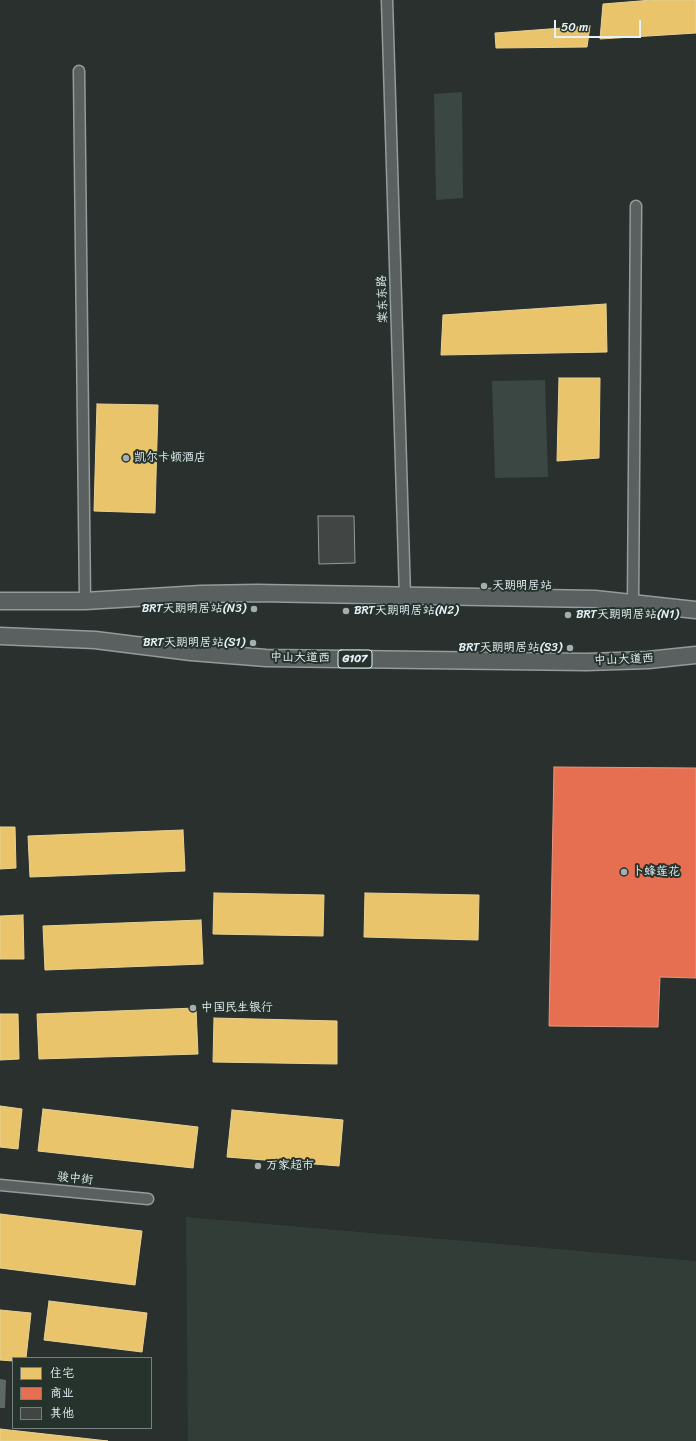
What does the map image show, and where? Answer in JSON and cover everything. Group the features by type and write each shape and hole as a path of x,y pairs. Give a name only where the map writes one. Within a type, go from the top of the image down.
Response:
{"highway":[{"path":"0,601 85,601 226,594 405,596 595,599 696,610"},
{"name":"中山大道西","path":"0,636 95,640 221,655 266,658 586,662 622,661 696,655"}],"street":[{"name":"棠东东路","path":"387,0 405,596"},
{"path":"79,71 85,601"},
{"path":"633,602 636,206"},
{"name":"骏中街","path":"0,1185 148,1199"}],"shaded area":[{"path":"462,92 463,198 436,200 434,94"},
{"path":"545,380 548,477 495,478 492,381"},
{"path":"186,1217 696,1261 696,1441 188,1441"},
{"path":"0,1379 6,1380 5,1408 0,1408"}],"building: 住宅":[{"path":"652,0 696,0 696,33 600,39 603,4"},
{"path":"590,26 587,47 496,48 495,33"},
{"path":"606,304 607,352 441,355 443,315"},
{"path":"559,378 600,378 599,458 557,461"},
{"name":"凯尔卡顿酒店","path":"97,404 158,405 155,513 94,511"},
{"path":"0,827 15,827 16,868 0,869"},
{"path":"183,830 185,871 30,877 28,836"},
{"path":"214,893 324,895 323,936 213,934"},
{"path":"365,893 479,895 478,940 364,937"},
{"path":"23,915 24,959 0,959 0,916"},
{"path":"201,920 203,964 45,970 43,926"},
{"path":"196,1008 198,1054 39,1059 37,1014"},
{"path":"0,1014 18,1014 19,1059 0,1060"},
{"path":"214,1018 337,1021 337,1064 213,1062"},
{"path":"0,1106 22,1109 18,1149 0,1147"},
{"path":"43,1109 198,1127 193,1168 38,1151"},
{"path":"232,1110 343,1120 339,1166 227,1157"},
{"path":"0,1214 142,1231 135,1285 0,1268"},
{"path":"49,1301 147,1313 142,1352 44,1340"},
{"path":"0,1310 31,1313 26,1357 12,1357 12,1361 0,1360"},
{"path":"0,1429 108,1441 0,1441"}],"building: 商业":[{"name":"卜蜂莲花","path":"554,767 696,768 696,978 660,977 658,1027 549,1026"}],"building: 其他":[{"path":"318,516 354,516 355,563 319,564"}],"place":[{"name":"凯尔卡顿酒店","path":"126,458"},
{"name":"天朗明居站","path":"484,586"},
{"name":"BRT天朗明居站(N3)","path":"254,609"},
{"name":"BRT天朗明居站(N2)","path":"346,611"},
{"name":"BRT天朗明居站(N1)","path":"568,615"},
{"name":"BRT天朗明居站(S1)","path":"253,643"},
{"name":"BRT天朗明居站(S3)","path":"570,648"},
{"name":"卜蜂莲花","path":"624,872"},
{"name":"中国民生银行","path":"193,1008"},
{"name":"万家超市","path":"258,1166"}]}
